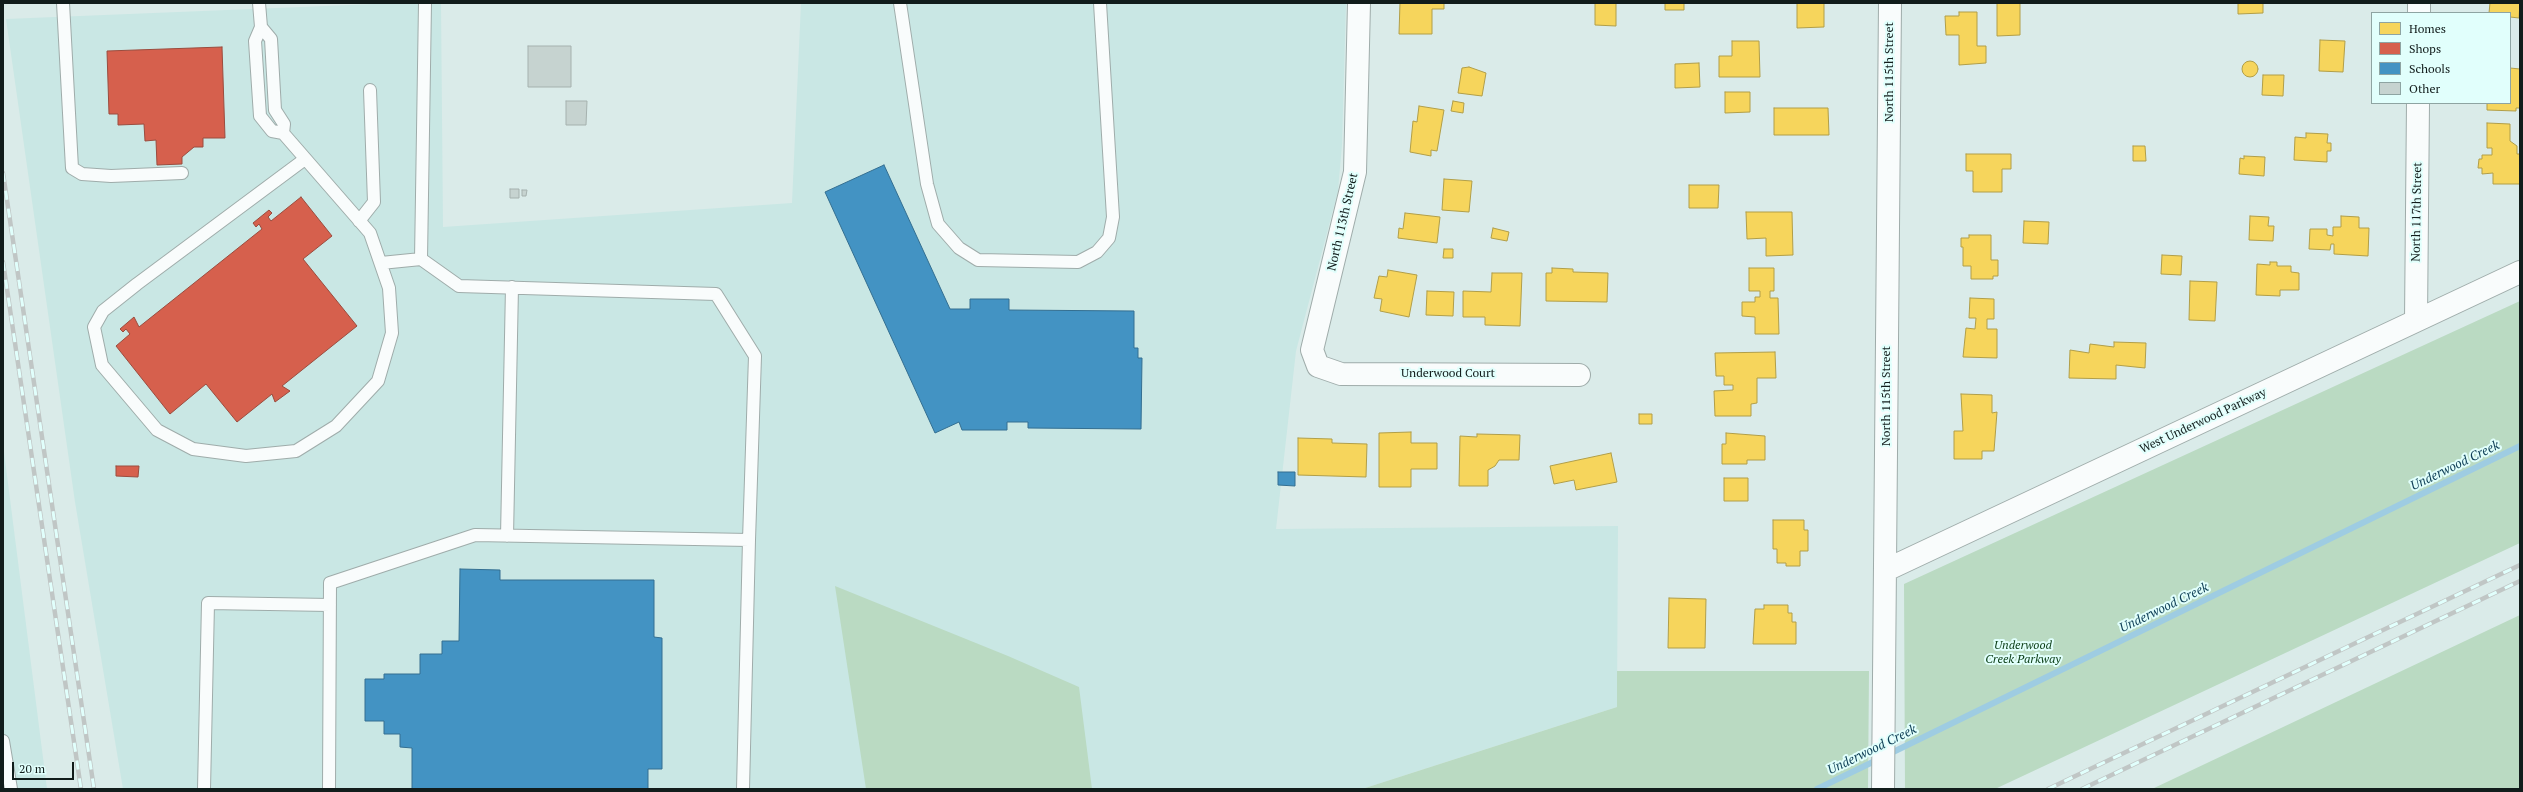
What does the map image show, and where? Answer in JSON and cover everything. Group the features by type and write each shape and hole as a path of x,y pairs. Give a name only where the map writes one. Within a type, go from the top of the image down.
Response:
{"street":[{"name":"North 113th Street","path":"1318,366 1312,350 1355,172 1359,3"},
{"name":"North 115th Street","path":"1883,785 1890,3"},
{"name":"North 117th Street","path":"2416,320 2418,104"},
{"name":"West Underwood Parkway","path":"1886,570 2520,272"},
{"name":"Underwood Court","path":"1318,366 1341,374 1579,375"}],"lane":[{"path":"63,3 72,168 82,174 111,176 182,173"},
{"path":"259,3 262,27 271,39 275,110 284,124 283,133"},
{"path":"421,259 425,3"},
{"path":"900,3 928,184 938,224 959,248 978,260 1078,262 1097,252 1109,238 1113,217 1100,3"},
{"path":"262,27 255,41 260,116 272,131 283,133 370,233 390,288 392,333 378,381 336,426 296,452 246,456 193,449 157,430 102,365 94,327 103,311 210,227 305,159"},
{"path":"359,221 374,202 370,90"},
{"path":"381,263 421,259 459,286 716,294 755,356 743,789"},
{"path":"507,536 512,287"},
{"path":"329,789 330,583 475,535 749,540"},
{"path":"204,789 208,603 330,605"},
{"path":"3,742 11,789"}],"shaded area":[{"path":"399,3 441,3 443,227 792,203 801,3 1346,3 1342,145 1338,191 1296,351 1276,529 1618,526 1617,707 1362,789 123,789 75,502 6,19"},
{"path":"3,444 47,789 3,789"}],"green space":[{"name":"Underwood Creek Parkway","path":"2520,301 2520,543 1995,789 1905,789 1904,584"},
{"path":"835,586 1008,656 1079,687 1092,789 866,789"},
{"path":"2520,615 2520,789 2152,789"},
{"path":"1617,671 1869,671 1868,789 1362,789 1617,707"}],"building: Homes":[{"path":"1400,3 1444,3 1444,9 1432,9 1432,34 1399,34"},
{"path":"1595,3 1616,3 1616,26 1595,25"},
{"path":"1665,3 1684,3 1684,10 1665,10"},
{"path":"1797,3 1824,3 1824,27 1797,28"},
{"path":"1997,3 2020,3 2020,35 1997,36"},
{"path":"2238,3 2263,3 2263,13 2238,14"},
{"path":"2490,3 2520,3 2519,18 2511,17 2511,12 2489,12"},
{"path":"1959,12 1977,12 1977,46 1986,46 1986,63 1959,65 1959,35 1946,35 1945,16 1959,16"},
{"path":"2320,40 2345,41 2343,72 2319,71"},
{"path":"1732,41 1759,41 1760,77 1719,77 1719,56 1732,56"},
{"path":"2250,61 2257,66 2258,69 2253,76 2250,77 2243,72 2242,69 2247,62"},
{"path":"1699,63 1700,87 1675,88 1675,64"},
{"path":"1469,67 1486,73 1482,96 1458,93 1462,68"},
{"path":"2511,68 2520,69 2520,108 2516,108 2516,111 2487,110 2487,104 2511,104"},
{"path":"2263,75 2284,75 2283,96 2262,95"},
{"path":"1725,92 1750,92 1750,112 1725,113"},
{"path":"1453,101 1464,103 1463,113 1451,111"},
{"path":"1419,106 1444,110 1437,151 1431,150 1431,156 1410,152 1413,121 1417,122"},
{"path":"1774,108 1828,108 1829,135 1774,135"},
{"path":"2487,123 2510,124 2510,141 2517,146 2517,154 2520,154 2520,184 2493,184 2493,173 2482,174 2482,168 2478,168 2479,159 2482,159 2482,155 2492,155 2492,148 2487,148"},
{"path":"2306,133 2328,134 2327,143 2331,143 2331,151 2327,151 2327,162 2294,160 2295,137 2306,138"},
{"path":"2133,146 2145,146 2146,161 2133,161"},
{"path":"1966,154 2011,154 2011,169 2002,169 2002,192 1973,192 1973,171 1966,171"},
{"path":"2244,156 2265,157 2264,176 2239,174 2240,158 2244,159"},
{"path":"1444,179 1472,181 1469,212 1442,210"},
{"path":"1689,185 1719,185 1718,208 1689,208"},
{"path":"1746,212 1792,212 1793,255 1766,256 1766,238 1747,239"},
{"path":"1405,213 1440,217 1437,243 1398,238 1399,228 1403,229"},
{"path":"2250,216 2269,217 2268,226 2274,226 2273,241 2249,240"},
{"path":"2341,216 2359,217 2359,228 2369,228 2368,256 2334,254 2334,244 2331,244 2330,250 2309,249 2310,229 2327,229 2327,235 2333,236 2333,227 2341,227"},
{"path":"2024,221 2049,222 2048,244 2023,243"},
{"path":"1493,228 1509,232 1507,241 1491,238"},
{"path":"1969,235 1991,235 1991,260 1998,260 1998,276 1993,276 1993,279 1971,279 1971,266 1963,266 1963,247 1961,247 1961,238 1969,238"},
{"path":"1444,249 1453,249 1453,258 1443,258"},
{"path":"2162,255 2182,256 2181,275 2161,274"},
{"path":"2270,262 2277,262 2277,266 2291,266 2291,272 2299,273 2299,290 2280,290 2280,296 2256,295 2257,264 2270,265"},
{"path":"1552,268 1573,269 1573,272 1608,273 1607,302 1546,301 1546,273 1552,273"},
{"path":"1749,268 1774,268 1774,291 1770,291 1770,298 1778,298 1779,334 1755,334 1755,317 1742,316 1742,302 1755,302 1755,297 1760,297 1760,291 1749,291"},
{"path":"1388,270 1417,275 1409,317 1380,311 1382,299 1374,298 1379,276 1387,277"},
{"path":"1492,273 1522,273 1520,326 1485,325 1485,317 1463,317 1463,291 1491,292"},
{"path":"2190,281 2217,282 2215,321 2189,320"},
{"path":"1427,291 1454,292 1453,316 1426,315"},
{"path":"1970,298 1994,299 1994,319 1987,319 1987,329 1997,329 1997,358 1963,357 1966,328 1975,329 1976,318 1969,318"},
{"path":"2114,342 2146,343 2145,368 2116,365 2116,379 2069,378 2070,350 2089,353 2090,344 2114,347"},
{"path":"1775,352 1776,378 1757,378 1757,403 1751,404 1751,416 1715,416 1714,391 1733,390 1733,385 1724,385 1724,376 1716,376 1715,353"},
{"path":"1961,394 1992,395 1992,413 1997,412 1994,451 1982,451 1982,459 1954,459 1954,431 1963,431"},
{"path":"1639,414 1652,414 1652,424 1639,424"},
{"path":"1411,432 1411,443 1437,443 1437,469 1411,469 1411,487 1379,487 1379,433"},
{"path":"1726,433 1765,436 1765,460 1747,460 1747,464 1722,464 1722,444 1726,444"},
{"path":"1477,434 1520,435 1519,460 1499,460 1495,466 1488,470 1488,486 1459,486 1460,436 1477,437"},
{"path":"1298,438 1332,439 1332,443 1367,444 1366,477 1298,475"},
{"path":"1611,453 1617,482 1576,490 1574,480 1554,484 1550,466"},
{"path":"1724,478 1748,478 1748,501 1724,501"},
{"path":"1773,520 1804,520 1804,530 1808,530 1808,551 1800,551 1800,566 1786,566 1786,563 1777,563 1777,549 1773,549"},
{"path":"1669,598 1706,599 1705,648 1668,648"},
{"path":"1764,605 1788,605 1788,613 1792,613 1792,622 1796,622 1796,644 1753,644 1755,609 1764,609"}],"building: Shops":[{"path":"222,47 225,138 203,138 203,147 194,147 182,157 182,164 157,165 156,140 145,141 144,124 118,125 118,114 109,114 107,51"},
{"path":"301,197 332,236 303,259 357,326 282,386 290,391 275,402 272,394 237,422 206,384 170,414 116,346 130,334 126,329 123,332 120,329 134,317 139,327 262,229 259,224 256,227 253,223 269,210 272,213 268,217 271,221"},
{"path":"116,466 139,466 138,477 116,476"}],"building: Schools":[{"path":"884,165 950,309 970,309 970,299 1009,299 1009,310 1134,311 1134,348 1138,348 1138,358 1142,358 1141,429 1028,428 1028,422 1007,422 1007,430 962,430 959,422 935,433 825,192"},
{"path":"1278,472 1295,472 1295,486 1278,485"},
{"path":"460,569 500,570 500,580 654,580 654,637 662,638 662,769 648,769 648,789 412,789 412,748 400,747 400,734 384,734 384,721 365,721 365,679 384,679 384,674 420,674 420,654 442,654 442,641 459,641"}],"building: Other":[{"path":"528,46 571,46 571,87 528,87"},
{"path":"566,101 587,101 586,125 566,125"},
{"path":"510,189 519,189 519,198 510,198"},
{"path":"522,190 527,190 526,196 522,196"}],"waterway":[{"name":"Underwood Creek","path":"1887,755 2520,446"},
{"name":"Underwood Creek","path":"1817,789 1879,759"}],"railway":[{"path":"3,173 94,789"},
{"path":"3,262 81,789"},
{"path":"2048,789 2520,565"},
{"path":"2082,789 2520,581"}]}
